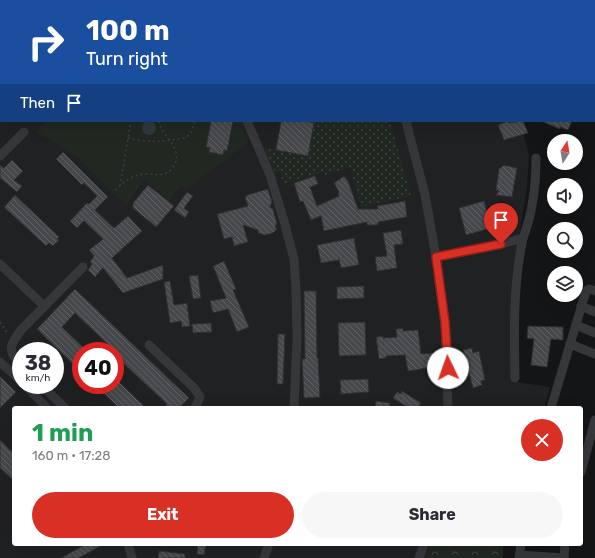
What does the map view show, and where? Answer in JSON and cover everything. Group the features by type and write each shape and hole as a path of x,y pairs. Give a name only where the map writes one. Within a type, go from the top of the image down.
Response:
{"street":[{"path":"247,122 270,175 294,259 297,339 294,406"},
{"path":"406,122 425,195 436,257 445,322 448,406"},
{"path":"0,156 24,132"},
{"path":"515,378 514,346 516,281 522,238 532,210 536,179 536,158"},
{"path":"436,257 501,244 522,238"},
{"path":"0,264 44,306"},
{"path":"12,353 12,341 21,330 83,267"},
{"path":"552,406 586,291 589,289 595,291"},
{"path":"581,306 595,312"},
{"path":"576,325 595,333"},
{"path":"570,344 595,354"},
{"path":"148,345 195,389 200,397 196,406"},
{"path":"0,362 12,373"},
{"path":"34,394 45,406"},
{"path":"50,394 63,406"},
{"path":"583,466 594,430 595,420"},
{"path":"129,546 132,558"},
{"path":"264,558 268,546"},
{"path":"419,558 423,546"},
{"path":"521,546 519,556 564,558 565,546"}],"path":[{"path":"120,186 131,122"},
{"path":"115,190 133,176 140,174 162,175 168,173 173,168 177,160 176,152 163,133 159,122"},
{"path":"128,138 157,142 188,136 191,133 195,122"},
{"path":"0,322 12,341"}],"shaded area":[{"path":"0,122 520,122 529,155 527,187 513,276 512,381 550,387 545,406 12,406 12,546 503,546 503,558 0,558"},
{"path":"152,122 156,128 154,133 149,135 144,133 142,128 144,123"}],"green space":[{"path":"46,122 241,122 248,143 186,189 181,186 169,201 145,179 126,205 76,156 37,132"},
{"path":"309,122 390,122 411,196 361,207 350,167 325,175 324,172 283,184 280,171 275,173 264,148 308,156 314,123"},
{"path":"430,546 503,546 503,558 426,558"}],"building":[{"path":"211,122 233,122 227,151 224,150 223,155 209,152 210,148 206,147"},
{"path":"281,122 314,123 308,156 276,150"},
{"path":"506,122 523,122 528,133 504,140 498,125"},
{"path":"543,122 572,122 568,130 560,127 560,129"},
{"path":"63,152 108,197 95,210 114,228 128,216 142,231 112,258 127,278 163,265 163,279 123,293 103,268 95,277 88,270 92,264 90,262 94,256 89,250 103,239 84,221 77,228 70,221 87,203 89,204 97,196 84,183 82,185 56,159"},
{"path":"12,160 23,171 14,180 22,186 17,192 0,178 0,165 4,168"},
{"path":"504,165 517,168 512,197 496,195 499,191 496,190 499,169"},
{"path":"315,176 318,184 310,187 317,206 339,196 339,192 334,183 344,176 348,181 358,209 378,209 377,206 405,201 407,217 378,222 378,225 367,225 367,222 324,231 321,216 311,220 303,201 300,202 294,183"},
{"path":"148,185 174,206 156,227 133,208 133,203"},
{"path":"268,189 272,202 270,207 273,209 277,224 275,226 277,229 273,233 265,235 258,233 258,230 243,225 248,242 234,246 232,237 224,239 217,214 248,206 245,198 247,195"},
{"path":"187,192 193,196 184,208 189,212 185,218 174,210"},
{"path":"15,195 59,237 57,239 59,240 53,246 49,243 46,246 4,207"},
{"path":"484,201 491,228 466,235 459,208"},
{"path":"401,230 403,244 394,245 397,268 377,271 375,257 387,256 383,233"},
{"path":"354,238 359,265 341,268 339,260 321,263 317,245"},
{"path":"224,261 236,289 233,290 249,327 237,332 228,309 213,313 210,301 226,298 213,266"},
{"path":"198,275 201,298 193,299 189,276"},
{"path":"170,281 174,305 187,303 190,326 182,327 181,321 170,323 164,282"},
{"path":"364,286 364,298 337,299 337,287"},
{"path":"75,289 189,398 181,406 166,406 167,404 124,364 124,342 106,342 75,313 62,327 78,342 72,342 72,363 64,355 64,342 50,342 37,329"},
{"path":"304,291 316,291 317,358 320,397 304,398 302,359 305,359"},
{"path":"365,322 366,355 339,356 338,323"},
{"path":"211,323 212,332 193,333 192,324"},
{"path":"528,326 563,327 563,340 551,339 547,367 531,365 534,339 527,338"},
{"path":"403,328 403,331 418,330 421,354 432,353 434,367 408,371 405,355 386,356 386,358 379,359 376,337 397,337 396,329"},
{"path":"278,334 285,334 283,384 277,384"},
{"path":"472,348 473,353 479,351 485,380 481,381 482,385 473,388 463,350"},
{"path":"0,376 12,388 12,394 14,394 0,408"},
{"path":"368,379 369,392 341,394 340,380"},
{"path":"124,387 144,406 117,406 104,394 124,394"},
{"path":"402,391 421,403 419,406 406,406 393,398 397,392 401,394"},
{"path":"376,401 390,403 389,406 375,406"},
{"path":"0,440 12,452 12,479 0,468"},
{"path":"82,546 100,546 79,558 61,558"},
{"path":"198,546 206,546 204,555 197,554"},
{"path":"159,551 185,554 185,558 158,558"}],"route":[{"path":"448,368 445,322 436,257 501,244"}]}
